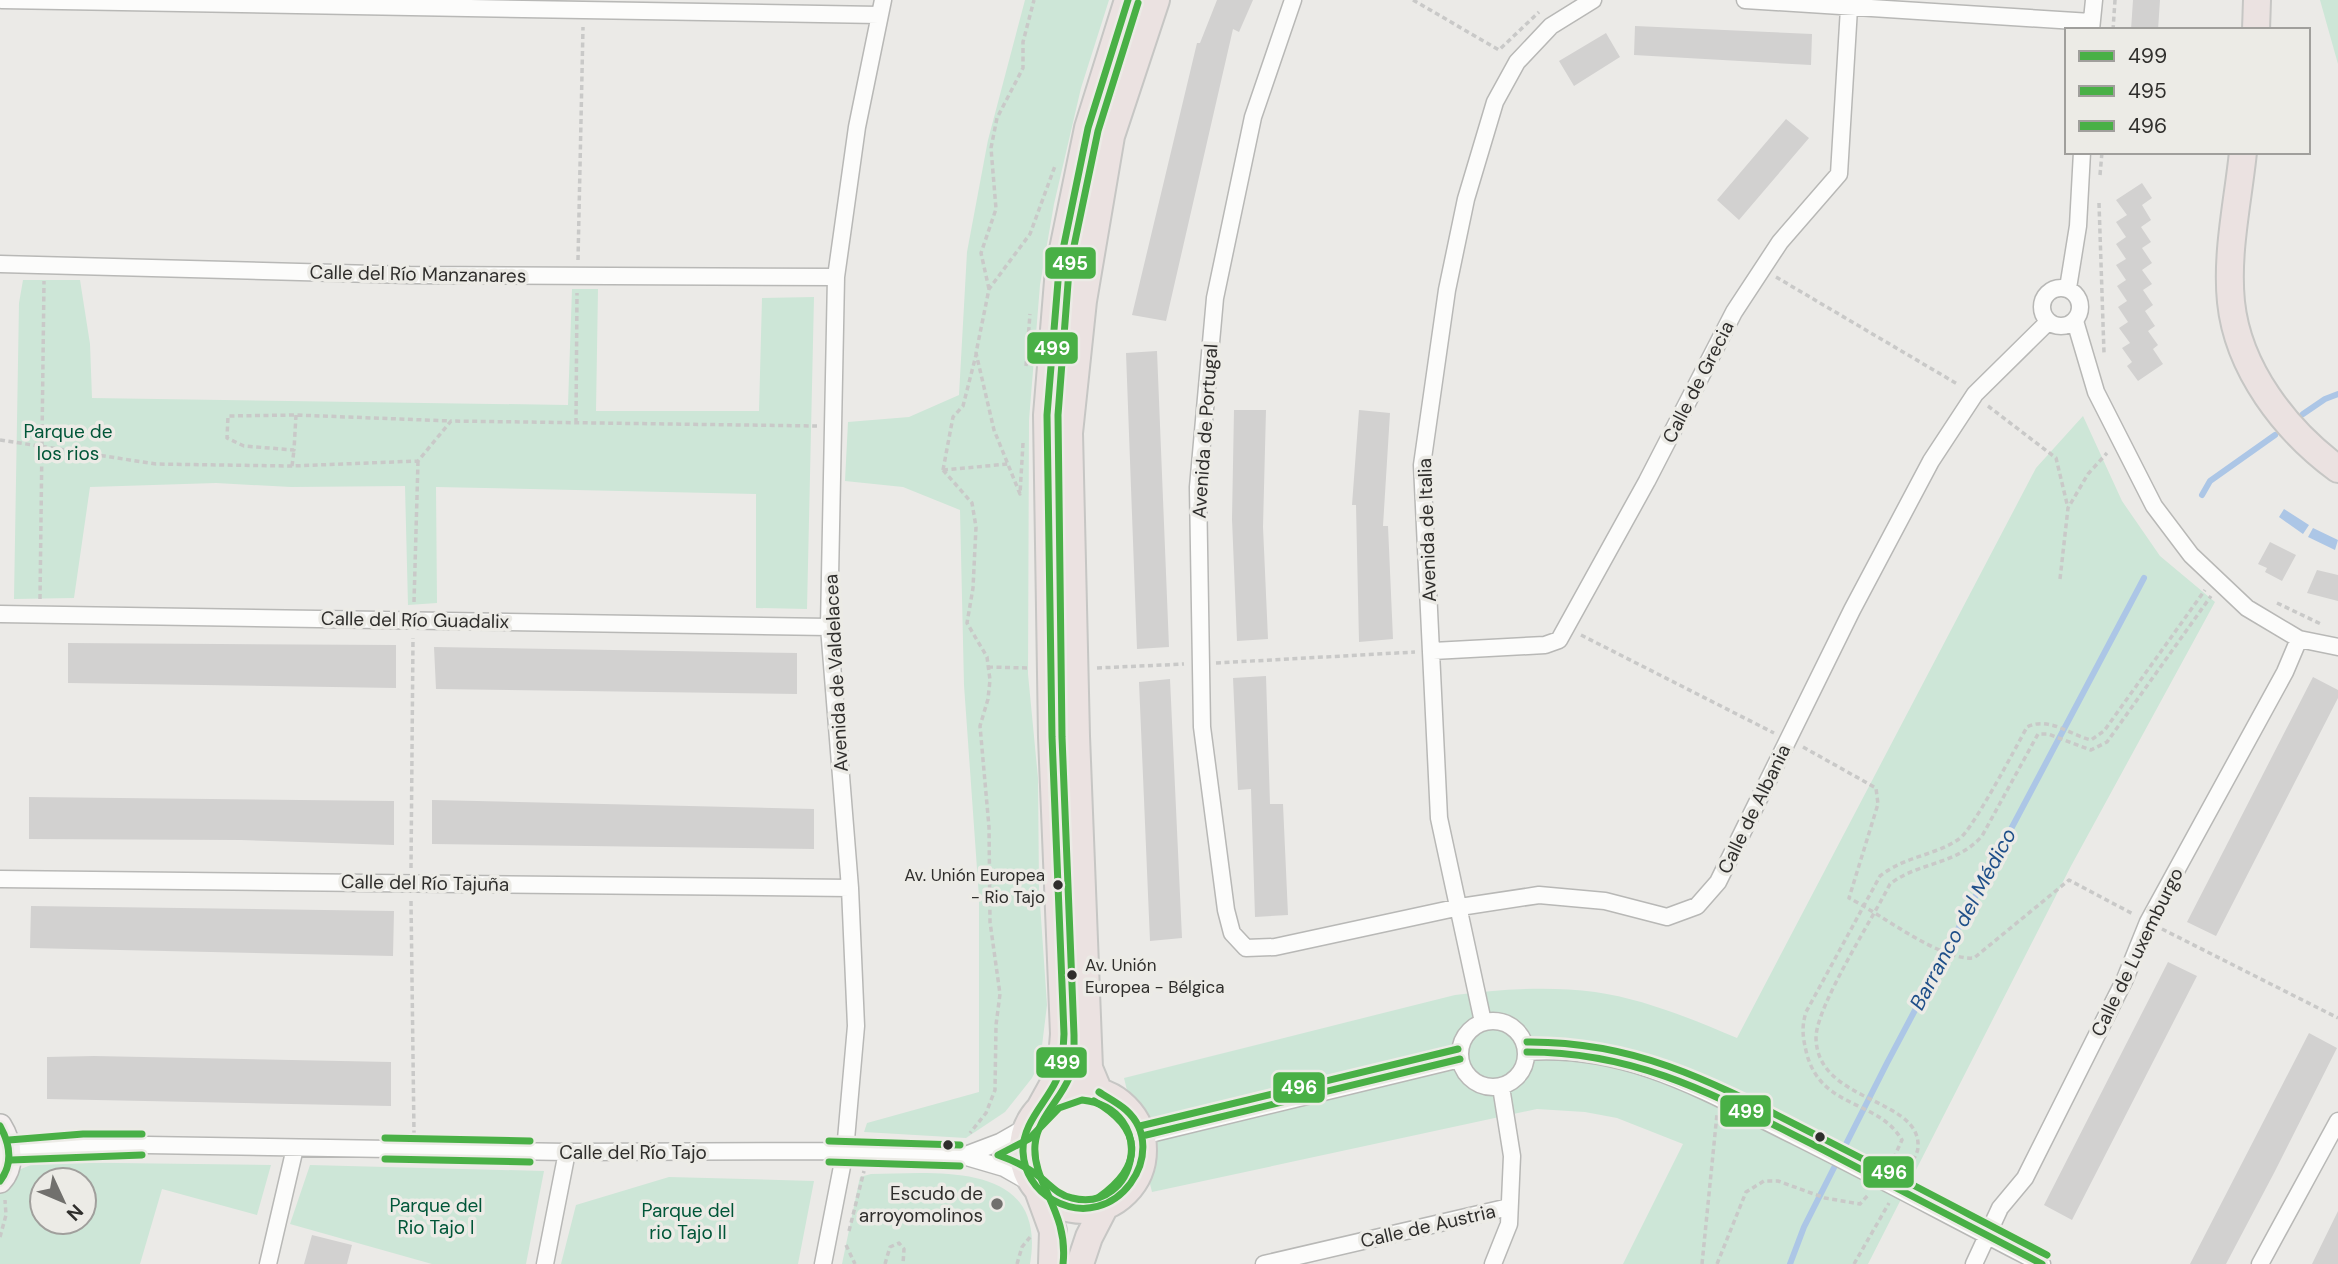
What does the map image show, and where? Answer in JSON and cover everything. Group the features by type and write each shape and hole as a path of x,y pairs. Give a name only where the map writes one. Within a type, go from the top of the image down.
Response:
{"main road":[{"path":"1052,1264 1053,1231 1024,1156 1034,1117 1061,1070 1064,1034 1046,539 1048,402 1059,268 1088,128 1128,0"},
{"path":"1099,1092 1089,1068 1074,669 1069,433 1083,301 1111,136 1157,0"},
{"path":"2256,28 2257,0"},
{"path":"2243,154 2231,259 2231,302 2239,338 2252,372 2279,411 2314,451 2338,469"},
{"path":"1034,1117 1068,1092 1099,1092 1126,1108 1142,1136 1143,1153 1136,1178 1120,1198 1105,1206 1087,1211 1068,1209 1051,1201 1035,1187"},
{"path":"1080,1264 1089,1237 1105,1206"}],"street":[{"path":"2,0 583,10 881,7"},
{"name":"Avenida de Portugal","path":"1246,948 1232,933 1214,836 1202,727 1198,487 1215,298 1253,117 1293,0"},
{"name":"Avenida de Italia","path":"1483,1022 1439,818 1422,465 1447,290 1466,199 1495,102 1517,62 1551,26 1593,0"},
{"path":"1745,0 2091,26 2094,0"},
{"name":"Avenida de Valdelacea","path":"823,1264 845,1151 856,1026 850,888 829,627 836,277 857,127 881,7"},
{"name":"Calle de Grecia","path":"1433,651 1545,645 1559,640 1647,481 1734,312 1780,242 1839,174 1849,8"},
{"path":"2068,288 2078,226 2082,154"},
{"name":"Calle del Río Manzanares","path":"0,264 578,276 836,277"},
{"path":"2068,288 2080,301 2080,312 2075,321 2057,326 2048,321 2042,311 2045,295 2053,289 2068,288"},
{"name":"Calle de Albania","path":"1246,948 1275,947 1460,906 1539,895 1605,901 1667,917 1697,906 1718,882 1852,610 1931,461 1975,394 2048,321"},
{"path":"2075,321 2096,392 2154,506 2191,555 2247,608 2299,639 2338,648"},
{"name":"Calle del Río Guadalix","path":"0,614 829,627"},
{"name":"Calle de Luxemburgo","path":"1974,1264 2000,1208 2025,1178 2125,979 2148,922 2285,672 2299,639"},
{"name":"Calle del Río Tajuña","path":"0,879 850,888"},
{"path":"1496,1020 1512,1026 1524,1040 1527,1052 1524,1067 1516,1079 1501,1087 1477,1084 1464,1071 1460,1059 1466,1034 1483,1022 1496,1020"},
{"path":"1527,1052 1560,1050 1630,1061 1669,1074 1890,1184 2042,1264"},
{"path":"1142,1136 1460,1059"},
{"path":"1493,1264 1508,1224 1512,1156 1501,1087"},
{"name":"Calle del Río Tajo","path":"963,1156 1000,1142 1034,1117"},
{"path":"2260,1264 2338,1121"},
{"path":"0,1126 10,1150 2,1179"},
{"name":"Calle del Río Tajo","path":"10,1150 84,1144 567,1152 845,1151 963,1156 1004,1168 1035,1187"},
{"path":"268,1264 295,1148"},
{"path":"545,1264 567,1152"},
{"name":"Calle de Austria","path":"1264,1264 1310,1258 1509,1207"}],"path":[{"path":"943,470 953,417 963,406 989,289 981,253 996,209 991,148 997,118 1023,68 1023,42 1034,0"},
{"path":"1413,0 1499,50 1531,17 1547,7"},
{"path":"2113,28 2115,0"},
{"path":"576,423 583,10"},
{"path":"2100,178 2102,154"},
{"path":"989,289 1030,234 1059,156"},
{"path":"2099,191 2099,271 2107,366"},
{"path":"40,614 44,265"},
{"path":"1762,269 1975,394 2056,458 2068,508 2060,579"},
{"path":"1026,368 1031,313"},
{"path":"976,353 994,430 1020,494 1023,438"},
{"path":"294,450 244,446 227,438 228,416 296,415 452,421 831,426"},
{"path":"292,466 296,415"},
{"path":"414,1150 411,883 413,620 418,461 452,421"},
{"path":"2068,508 2088,474 2120,438"},
{"path":"0,440 156,464 292,466 418,461"},
{"path":"943,470 1008,464"},
{"path":"943,470 972,503 975,539 973,588 967,623 987,657 988,667 988,699 980,726 989,827 990,922 1000,994 996,1025 995,1090 986,1113 966,1138"},
{"path":"1854,1264 1890,1184 1902,1140 1894,1127 1877,1115 1846,1102 1813,1073 1801,1030 1807,1012 1880,876 1899,861 1938,851 1962,837 2028,727 2036,722 2048,723 2076,737 2091,740 2104,731 2217,580"},
{"path":"1717,1264 1746,1192 1764,1181 1777,1181 1825,1198 1860,1204 1890,1184 1919,1148 1915,1132 1903,1117 1846,1088 1831,1074 1817,1048 1818,1018 1889,884 1903,874 1951,859 1972,848 1982,836 2032,740 2038,734 2048,734 2091,750 2107,742 2217,580"},
{"path":"2267,598 2329,627"},
{"path":"1074,669 1433,651"},
{"path":"988,667 1030,668"},
{"path":"1934,946 1960,959"},
{"path":"1702,1264 1718,1098"},
{"path":"855,1264 846,1246 864,1171"},
{"path":"0,1237 6,1215 2,1179"},
{"path":"885,1264 890,1247 898,1243 904,1249 903,1264"}],"green space":[{"path":"1025,0 1109,0 1081,88 1054,204 1040,285 1029,420 1028,674 1038,778 1039,889 1047,1005 1040,1062 1032,1078 1005,1112 966,1138 864,1132 867,1123 979,1092 979,897 964,685 960,510 903,487 845,481 848,422 909,417 959,395 967,252 988,140"},
{"path":"2320,0 2338,0 2338,64"},
{"name":"Parque de los rios","path":"23,280 80,280 90,344 92,398 568,405 572,289 598,289 596,411 759,411 762,298 814,297 807,609 756,608 756,494 436,487 437,603 408,605 405,486 291,487 216,483 90,487 74,598 14,599 19,303"},
{"path":"2083,416 2122,501 2160,556 2215,602 2071,866 1868,1264 1623,1264 1683,1144 1617,1118 1585,1112 1537,1109 1152,1192 1124,1078 1455,995 1507,990 1560,989 1613,995 1667,1010 1737,1038 2036,468"},
{"path":"38,1162 271,1165 257,1215 162,1189 140,1264 0,1264 0,1188 4,1176 28,1166 28,1236 98,1236 98,1166 28,1166"},
{"name":"Parque del Rio Tajo I","path":"310,1165 544,1171 526,1264 432,1264 290,1224"},
{"path":"871,1174 955,1175 982,1180 1005,1190 1022,1206 1031,1230 1030,1264 842,1264 860,1177"},
{"name":"Parque del rio Tajo II","path":"669,1177 814,1181 798,1264 561,1264 576,1205"}],"water":[{"path":"2284,509 2309,525 2303,534 2279,517"},
{"path":"2313,528 2338,540 2335,550 2308,537"}],"building":[{"path":"1217,0 1253,0 1239,32 1233,29 1166,321 1132,315 1197,43 1200,43"},
{"path":"2133,0 2160,0 2158,28 2131,28"},
{"path":"1635,26 1812,34 1811,65 1634,55"},
{"path":"1606,33 1620,57 1574,86 1559,61"},
{"path":"1786,119 1809,138 1739,220 1717,200"},
{"path":"2142,183 2152,198 2142,205 2151,220 2141,227 2151,242 2142,248 2152,263 2142,270 2152,284 2143,290 2153,305 2145,311 2155,326 2148,331 2158,345 2153,349 2163,364 2138,381 2127,366 2132,362 2122,348 2130,343 2119,328 2128,322 2118,307 2127,301 2117,286 2126,280 2116,265 2126,259 2116,244 2126,237 2116,222 2127,215 2116,200"},
{"path":"1157,351 1169,647 1137,649 1126,353"},
{"path":"1234,410 1266,410 1263,527 1268,639 1237,641 1232,519"},
{"path":"1359,410 1390,413 1383,526 1388,526 1393,639 1359,642 1356,505 1352,505"},
{"path":"2270,542 2296,555 2282,581 2265,572 2267,568 2258,564"},
{"path":"2317,570 2338,575 2338,601 2307,593"},
{"path":"68,643 396,645 396,688 68,683"},
{"path":"434,647 797,653 797,694 436,689"},
{"path":"1266,676 1270,804 1283,804 1288,915 1255,917 1251,789 1238,790 1233,678"},
{"path":"2313,677 2338,690 2338,698 2216,936 2187,922"},
{"path":"1170,679 1182,938 1150,941 1139,682"},
{"path":"29,797 394,801 394,845 241,840 29,839"},
{"path":"432,800 814,809 814,849 432,844"},
{"path":"31,906 394,911 393,956 30,948"},
{"path":"2168,962 2197,976 2072,1220 2044,1205"},
{"path":"2309,1033 2337,1048 2274,1173 2226,1264 2190,1264"},
{"path":"47,1057 391,1062 391,1106 47,1099"},
{"path":"2338,1211 2338,1264 2312,1264"},
{"path":"312,1235 352,1245 347,1264 304,1264"}],"waterway":[{"name":"Barranco del Médico","path":"2303,414 2325,399 2338,394"},
{"name":"Barranco del Médico","path":"2202,495 2210,481 2275,435"},
{"name":"Barranco del Médico","path":"1790,1264 1804,1227 1887,1063 2144,578"}],"transit line":[{"name":"499","path":"1099,1092 1126,1110 1139,1127 1143,1146 1140,1166 1130,1183 1116,1198 1097,1206 1076,1208 1053,1200 1036,1186 1028,1173 1023,1152 1030,1123 1058,1075 1064,1034 1052,737 1047,415 1059,269 1088,128 1128,0"},
{"name":"495","path":"1063,1264 1061,1229 1039,1173 1035,1145 1044,1118 1069,1078 1074,1051 1062,737 1058,415 1069,270 1098,131 1138,3"},
{"name":"496","path":"1527,1042 1606,1049 1677,1069 1745,1099 2047,1255"},
{"name":"496","path":"1140,1126 1458,1049"},
{"name":"499","path":"1527,1052 1568,1054 1606,1060 1677,1081 1780,1128 2042,1264"},
{"name":"499","path":"1142,1136 1460,1059"},
{"name":"496","path":"1082,1100 1107,1107 1122,1121 1130,1139 1131,1158 1124,1176 1112,1191 1094,1199 1072,1198 1057,1192 1028,1169 998,1155 1029,1139 1059,1108 1082,1100"},
{"name":"495","path":"1094,1101 1122,1123 1132,1148 1124,1172 1114,1185 1099,1197"},
{"name":"499","path":"0,1126 9,1154 7,1168 0,1181"},
{"name":"496","path":"9,1140 83,1134 142,1134"},
{"name":"496","path":"385,1138 530,1141"},
{"name":"496","path":"829,1141 960,1145"},
{"name":"496","path":"11,1160 142,1155"},
{"name":"496","path":"385,1159 530,1162"},
{"name":"496","path":"829,1162 960,1166"}],"place":[{"name":"Av. Unión Europea - Rio Tajo","path":"1058,885"},
{"name":"Av. Unión Europea - Bélgica","path":"1072,975"},
{"name":"Escudo de arroyomolinos","path":"997,1204"}]}
